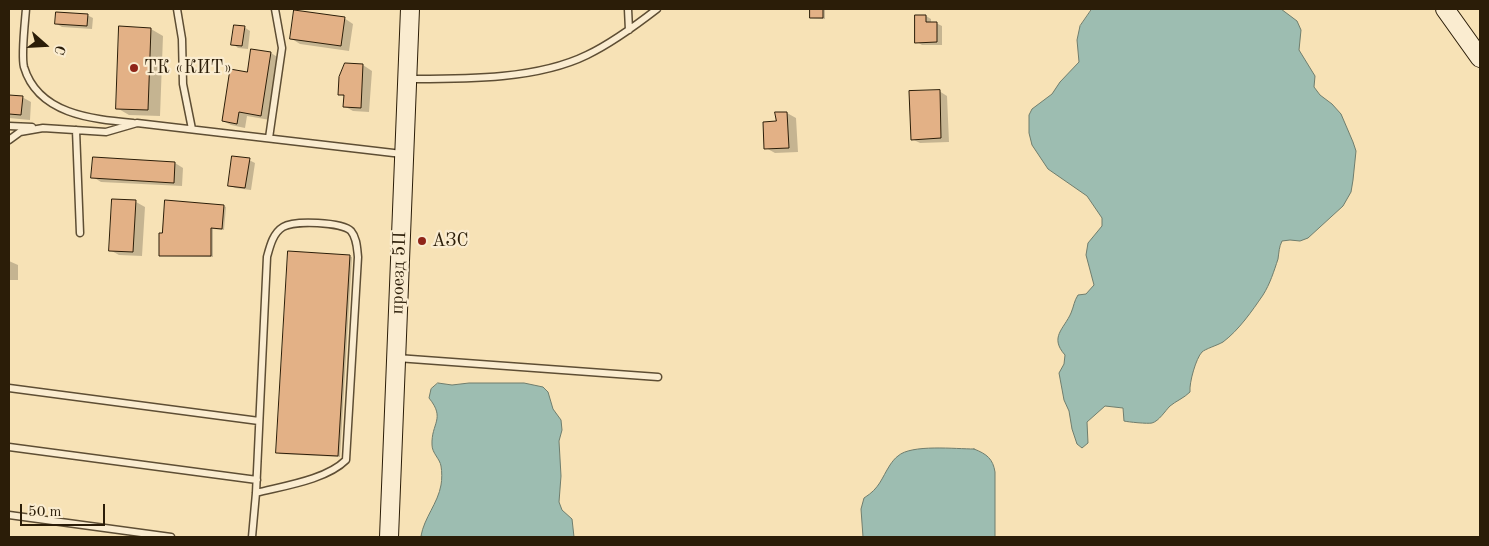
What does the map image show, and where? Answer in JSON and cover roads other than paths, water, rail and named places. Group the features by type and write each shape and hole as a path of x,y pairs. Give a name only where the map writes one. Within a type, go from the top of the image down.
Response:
{"street":[{"name":"проезд 5П","path":"389,537 410,9"},
{"path":"1445,9 1480,58"}],"lane":[{"path":"26,9 24,65 32,85 46,100 68,112 94,119 404,154"},
{"path":"177,9 182,39 183,84 192,129"},
{"path":"269,138 282,48 276,9"},
{"path":"628,9 629,30"},
{"path":"407,80 492,77 562,65 586,56 629,30 657,9"},
{"path":"9,126 106,132 137,123"},
{"path":"9,140 20,132 43,128"},
{"path":"76,130 80,233"},
{"path":"252,537 257,480 267,256 272,239 282,227 294,222 335,224 350,230 356,240 358,257 346,460 338,468 320,476 256,493"},
{"path":"396,357 658,377"},
{"path":"9,388 260,421"},
{"path":"9,447 257,480"},
{"path":"9,515 171,537"}],"place":[{"name":"ТК «КИТ»","path":"134,68"},
{"name":"АЗС","path":"422,241"}]}
